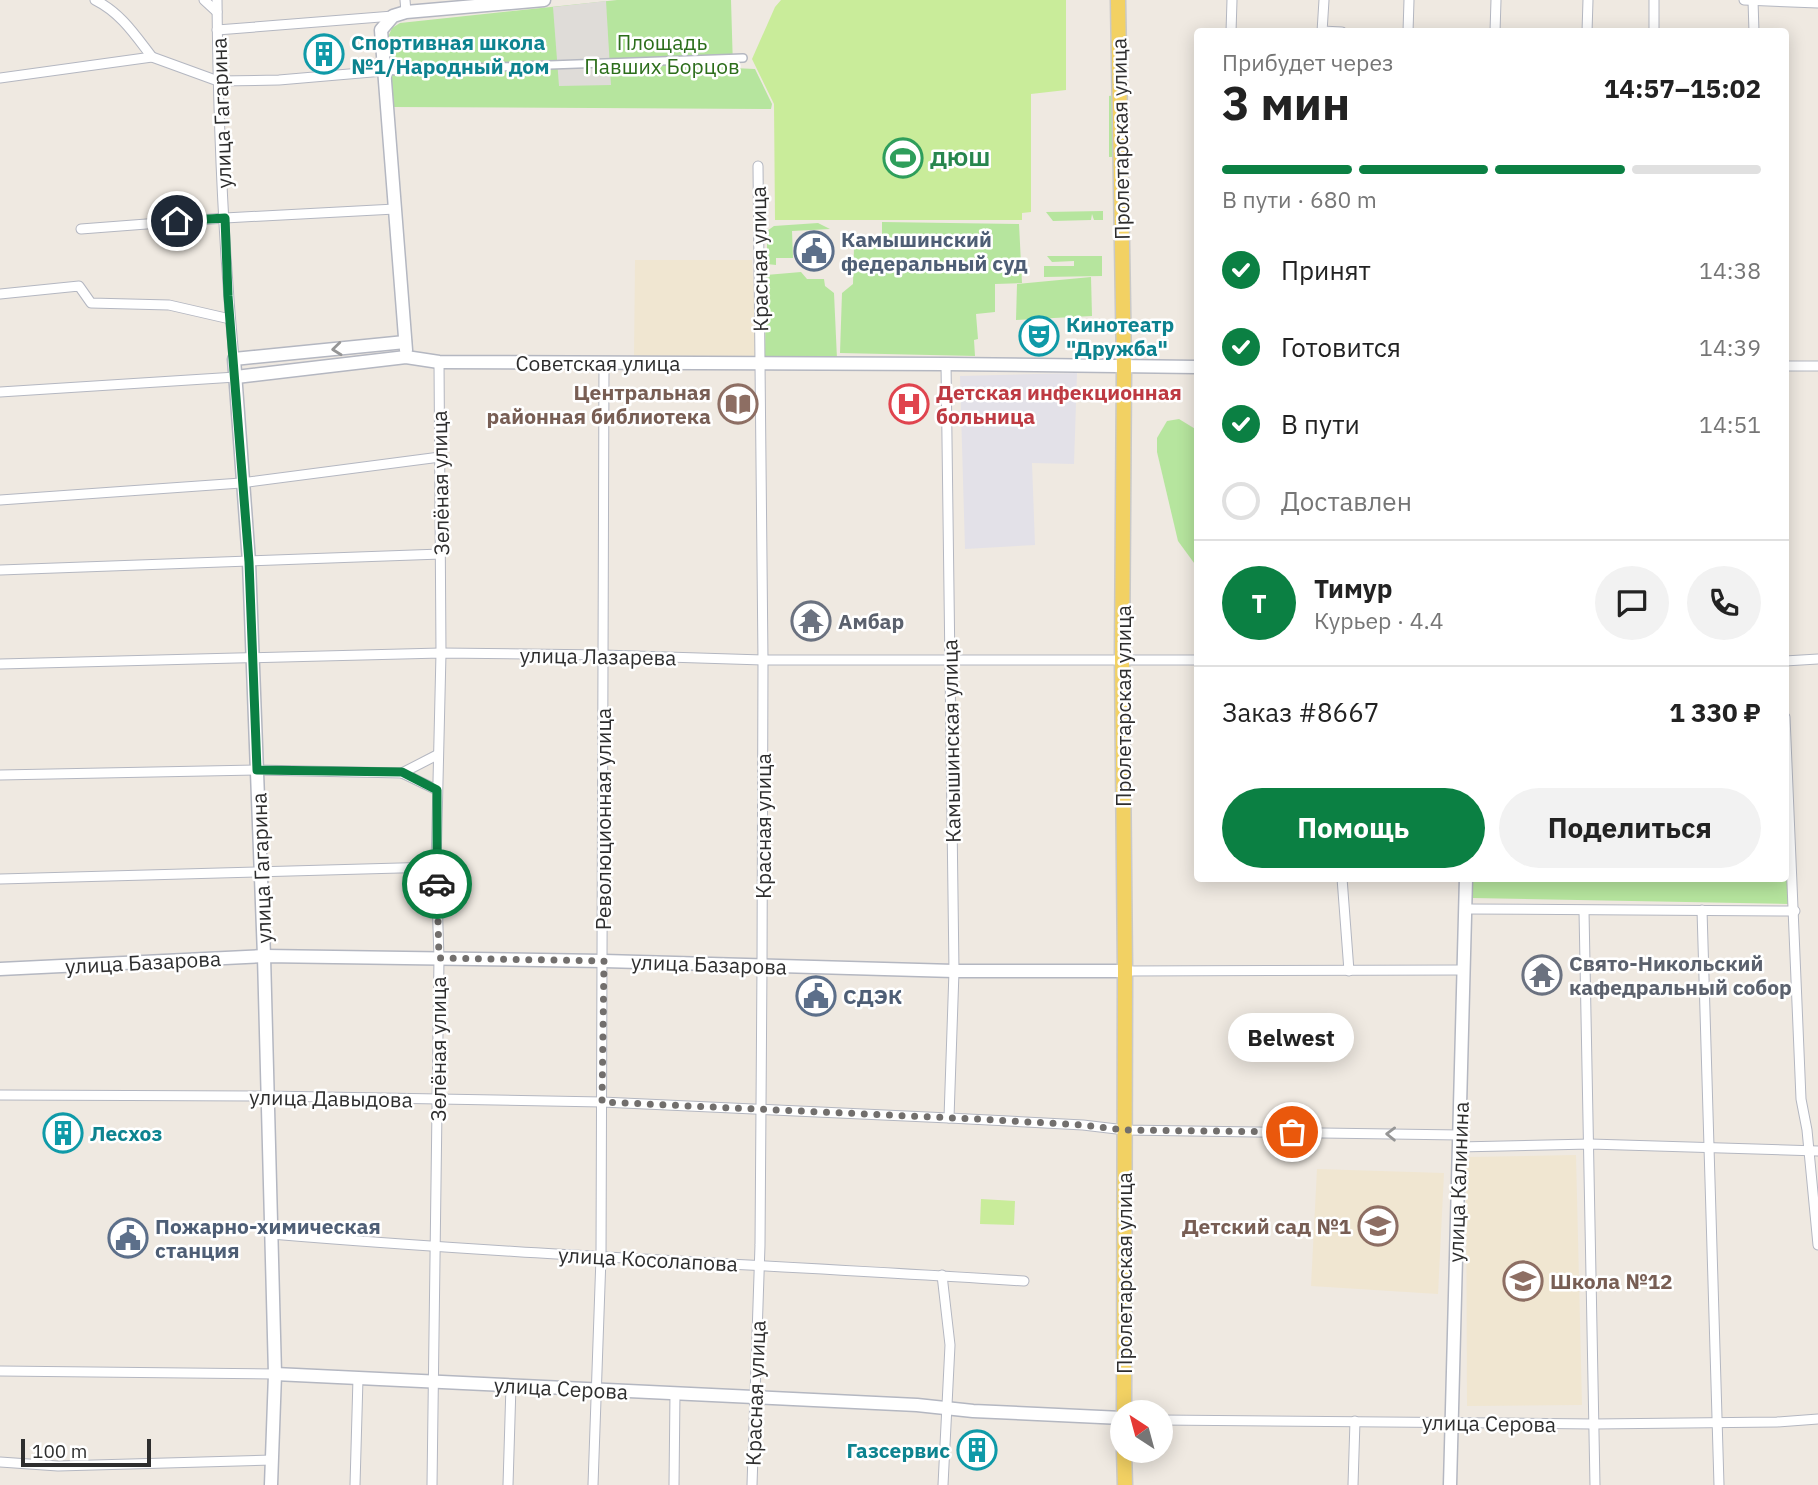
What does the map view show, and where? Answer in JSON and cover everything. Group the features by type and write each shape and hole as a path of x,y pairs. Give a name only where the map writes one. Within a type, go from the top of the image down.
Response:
{"main road":[{"name":"Пролетарская улица","path":"1118,0 1124,367 1124,1400"},
{"path":"1125,1463 1125,1485"}],"street":[{"path":"95,0 110,8 125,22 152,57"},
{"path":"204,0 217,12"},
{"name":"улица Гагарина","path":"217,0 218,81 230,319 249,562 264,956 275,1374 271,1485"},
{"path":"217,30 402,9 544,0"},
{"path":"1231,28 1232,0"},
{"path":"1322,28 1324,0"},
{"path":"1408,28 1409,0"},
{"path":"1495,28 1496,0"},
{"path":"1587,28 1588,0"},
{"path":"1654,0 1654,28"},
{"path":"1744,0 1818,3"},
{"path":"1753,0 1754,28"},
{"path":"402,9 381,30 406,357"},
{"path":"0,78 152,57 218,81 279,80 384,71 743,58"},
{"name":"Красная улица","path":"752,1485 760,1264 762,966 763,660 758,166"},
{"path":"81,229 395,209"},
{"path":"0,294 79,286 91,303 169,305 230,319"},
{"path":"234,359 405,342"},
{"name":"Советская улица","path":"0,392 236,377 406,357 439,362 1194,367"},
{"name":"Зелёная улица","path":"432,1485 439,958 436,867 437,754 441,653 439,362"},
{"name":"Революционная улица","path":"593,1485 601,1257 604,961 604,363"},
{"name":"Камышинская улица","path":"946,364 954,971 949,1118"},
{"path":"1789,366 1818,366"},
{"path":"0,500 241,482 440,457"},
{"path":"0,570 441,554"},
{"name":"улица Лазарева","path":"0,664 441,653 763,660 1194,660"},
{"path":"1789,661 1818,659"},
{"path":"402,772 437,754"},
{"path":"0,775 257,770 402,772 437,790"},
{"path":"1789,795 1801,1099 1813,1151 1818,1245"},
{"path":"0,879 436,867"},
{"path":"1342,882 1349,971"},
{"name":"улица Калинина","path":"1450,1485 1466,882"},
{"path":"1465,909 1795,911"},
{"path":"1702,910 1719,1485"},
{"path":"1584,911 1595,1485"},
{"name":"улица Базарова","path":"0,969 264,956 604,961 954,971 1125,971"},
{"path":"1125,971 1463,970"},
{"name":"улица Давыдова","path":"0,1095 268,1096 602,1102 1083,1125 1125,1130 1813,1151"},
{"name":"улица Косолапова","path":"271,1234 436,1248 760,1264 1024,1281"},
{"path":"942,1275 950,1345 943,1485"},
{"name":"улица Серова","path":"0,1371 275,1374 917,1405 1110,1418"},
{"path":"355,1485 358,1378"},
{"path":"508,1485 511,1385"},
{"path":"674,1485 675,1393"},
{"name":"улица Серова","path":"1173,1420 1718,1424 1818,1419"},
{"path":"1353,1485 1355,1421"},
{"path":"0,1462 58,1466 272,1460"}],"shaded area":[{"path":"606,1 611,85 559,86 553,7"},
{"path":"635,260 752,260 757,357 634,358"},
{"path":"1077,373 1074,464 1032,463 1035,545 965,549 960,376"},
{"name":"Школа №12","path":"1576,1155 1582,1405 1467,1406 1466,1157"},
{"name":"Детский сад №1","path":"1317,1169 1444,1173 1438,1294 1311,1286"}],"green space":[{"name":"Площадь Павших Борцов","path":"617,0 731,0 733,68 755,69 772,104 771,109 393,107 388,37 392,28 400,23"},
{"name":"ДЮШ","path":"781,0 1066,0 1066,90 1031,94 1031,212 1022,213 1022,220 775,220 774,104 752,59 775,7"},
{"path":"1114,95 1114,157 1109,157 1109,96"},
{"path":"1103,211 1103,220 1094,220 1092,214 1091,220 1053,221 1046,212"},
{"path":"882,222 1019,224 1022,283 995,284 995,312 976,314 978,339 974,340 975,356 840,353 842,293 853,284 854,247 882,245"},
{"path":"818,223 830,229 792,231 793,258 776,258 776,265 767,264 767,231 774,226"},
{"path":"1047,256 1102,256 1102,276 1044,277 1044,266 1074,266 1074,261 1052,262"},
{"path":"801,272 807,279 824,279 825,286 834,293 837,359 765,357 766,275"},
{"path":"1091,277 1092,316 1016,320 1017,284"},
{"path":"1179,419 1194,428 1194,563 1178,541 1157,452 1157,438 1167,421"},
{"path":"1473,882 1787,882 1789,904 1472,898"},
{"path":"981,1199 1015,1201 1014,1225 980,1224"}],"way so far":[{"path":"437,884 439,958 604,961 602,1102 976,1119 1125,1130 1292,1132"}],"place":[{"name":"Спортивная школа №1/Народный дом","path":"324,54"},
{"name":"ДЮШ","path":"903,158"},
{"name":"Камышинский федеральный суд","path":"814,251"},
{"name":"Кинотеатр \"Дружба\"","path":"1039,336"},
{"name":"Центральная районная библиотека","path":"738,404"},
{"name":"Детская инфекционная больница","path":"909,404"},
{"name":"Амбар","path":"811,621"},
{"name":"Свято-Никольский кафедральный собор","path":"1542,975"},
{"name":"СДЭК","path":"816,996"},
{"name":"Belwest","path":"1292,1132"},
{"name":"Лесхоз","path":"63,1133"},
{"name":"Детский сад №1","path":"1378,1226"},
{"name":"Пожарно-химическая станция","path":"128,1238"},
{"name":"Школа №12","path":"1523,1281"},
{"name":"Газсервис","path":"977,1450"}],"route":[{"path":"177,221 225,218 228,296 249,562 257,770 402,772 437,790 437,884"}]}
